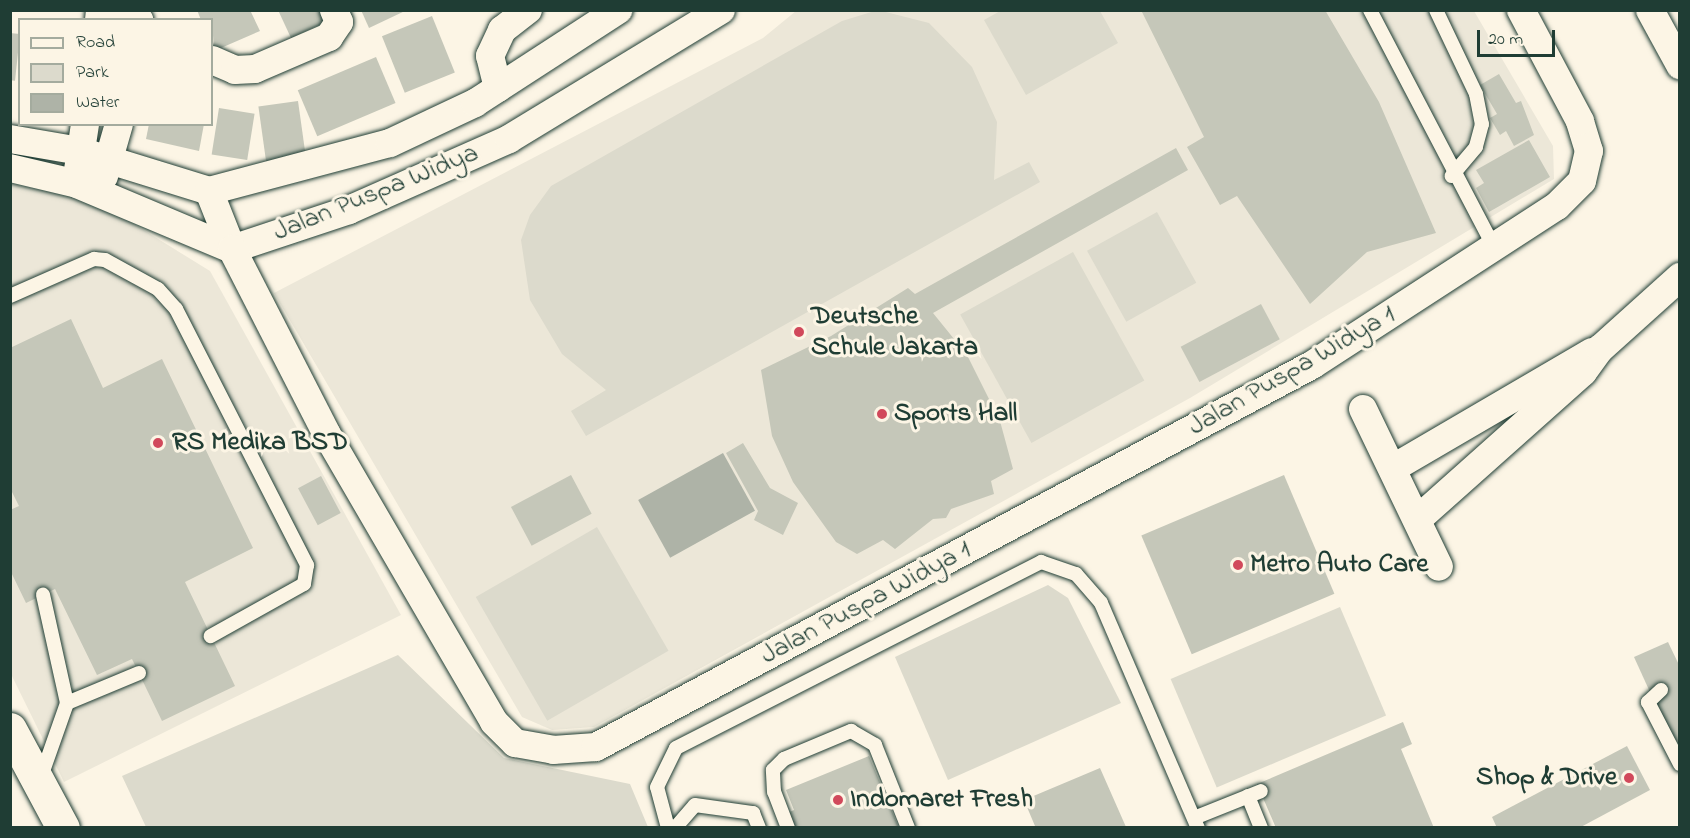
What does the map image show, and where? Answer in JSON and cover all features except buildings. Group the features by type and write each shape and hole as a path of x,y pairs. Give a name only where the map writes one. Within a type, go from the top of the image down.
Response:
{"main road":[{"path":"10,729 63,828"}],"street":[{"path":"213,60 235,70 255,69 329,38 339,22 334,10"},
{"path":"498,88 490,56 502,30 528,10"},
{"name":"Jalan Puspa Widya","path":"209,191 390,143 498,88 618,10"},
{"name":"Jalan Puspa Widya","path":"232,249 349,210 509,139 721,10"},
{"name":"Jalan Puspa Widya 1","path":"209,191 232,249 326,433 494,722 515,743 553,750 596,747 1302,371 1557,206 1582,181 1589,151 1580,121 1521,10"},
{"path":"1650,10 1680,65"},
{"path":"88,188 109,160 118,126"},
{"path":"83,138 88,188"},
{"path":"10,139 83,138 109,160 209,191"},
{"path":"10,168 88,188 232,249"},
{"path":"1418,519 1583,372 1600,349 1680,277"},
{"path":"1395,467 1572,359 1600,349"},
{"path":"1363,409 1395,467 1439,567"}],"lane":[{"path":"1370,10 1452,176 1494,247"},
{"path":"1436,10 1476,94 1482,124 1476,147 1452,176"},
{"path":"10,296 94,259 105,260 158,289 176,309 307,566 304,584 211,636"},
{"path":"668,828 657,787 676,748 1041,562 1076,574 1101,603 1196,823 1254,794 1261,828"},
{"path":"39,782 67,703 43,595"},
{"path":"67,703 139,673"},
{"path":"1661,690 1648,702 1680,764"},
{"path":"788,828 774,792 772,770 784,759 851,731 875,745 908,828"},
{"path":"675,828 695,805 753,813 759,828"}],"shaded area":[{"name":"Deutsche Schule Jakarta","path":"796,11 1474,11 1553,146 1554,179 1190,398 594,727 552,730 522,717 274,293 763,38"},
{"name":"RS Medika BSD","path":"11,184 74,197 129,221 210,271 401,615 64,782 11,674"}],"green space":[{"path":"878,10 929,23 972,67 997,122 994,180 1029,162 1040,182 586,436 571,411 606,390 562,354 530,300 521,240 530,215 551,186 842,21"},
{"path":"1002,10 1100,11 1118,43 1026,95 984,20"},
{"path":"1157,212 1196,283 1126,322 1087,251"},
{"path":"1073,252 1144,381 1031,443 960,315"},
{"path":"597,527 668,651 547,721 476,597"},
{"path":"1048,585 1068,598 1121,703 948,780 895,657"},
{"path":"1340,607 1386,716 1217,788 1171,679"},
{"path":"398,655 504,758 630,784 648,827 146,827 122,776"}],"water":[{"path":"723,453 755,511 670,558 638,500"}],"place":[{"name":"Deutsche Schule Jakarta","path":"799,332"},
{"name":"Sports Hall","path":"882,414"},
{"name":"RS Medika BSD","path":"158,443"},
{"name":"Metro Auto Care","path":"1238,565"},
{"name":"Shop & Drive","path":"1629,778"},
{"name":"Indomaret Fresh","path":"838,800"}]}
